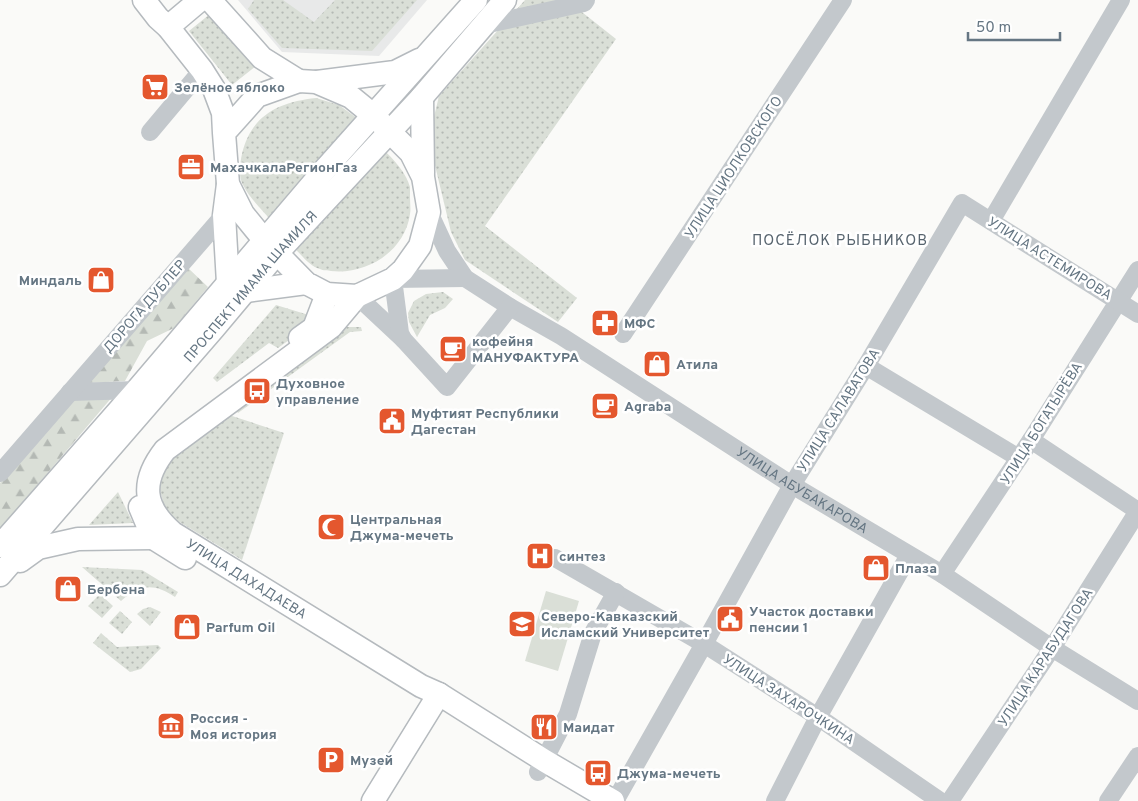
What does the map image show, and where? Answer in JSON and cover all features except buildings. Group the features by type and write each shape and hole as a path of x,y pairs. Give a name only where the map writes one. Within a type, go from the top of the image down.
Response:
{"main road":[{"name":"УЛИЦА АБУБАКАРОВА","path":"144,0 202,70 214,89 223,113 228,184 243,214 271,247 306,283 327,294 357,296 393,279 403,270 420,246 429,212 424,177 411,153 373,115 351,97 307,82 262,58 210,0"},
{"path":"168,27 200,0"},
{"name":"ПРОСПЕКТ ИМАМА ШАМИЛЯ","path":"0,576 271,247 373,115 476,0"},
{"name":"ПРОСПЕКТ ИМАМА ШАМИЛЯ","path":"271,247 389,132 506,0"},
{"path":"224,134 257,96 307,82 395,72 426,56"},
{"path":"422,97 424,177"},
{"path":"228,184 224,215 237,287 306,283"},
{"name":"ПРОСПЕКТ ИМАМА ШАМИЛЯ","path":"0,546 137,390 237,287"},
{"path":"0,576 38,548 78,539 153,538 139,505 139,482 150,458 161,444 221,396 314,328 327,294"},
{"name":"УЛИЦА ДАХАДАЕВА","path":"357,296 331,327 165,450 154,465 148,485 151,506 159,521 173,533 421,686 436,700 541,767 614,801"},
{"name":"УЛИЦА ДАХАДАЕВА","path":"153,538 414,697 436,700"},
{"path":"373,801 436,700"},
{"name":"УЛИЦА ДАХАДАЕВА","path":"541,767 565,789 591,801"}],"street":[{"path":"484,25 584,3 586,0"},
{"name":"УЛИЦА ЦИОЛКОВСКОГО","path":"623,334 843,0"},
{"path":"991,221 1121,0"},
{"path":"150,132 202,70"},
{"name":"УЛИЦА АСТЕМИРОВА","path":"962,203 1138,314"},
{"name":"УЛИЦА САЛАВАТОВА","path":"614,801 792,485 866,366 962,203"},
{"name":"УЛИЦА АБУБАКАРОВА","path":"429,212 447,251 465,278 510,307 561,336 792,485 942,574 1052,648 1138,702"},
{"name":"ДОРОГА ДУБЛЕР","path":"0,473 224,215"},
{"name":"УЛИЦА БОГАТЫРЁВА","path":"942,574 1031,440 1138,270"},
{"name":"УЛИЦА АБУБАКАРОВА","path":"393,279 465,278"},
{"path":"393,279 400,333 403,339"},
{"path":"357,296 403,339 447,387 510,307"},
{"path":"866,366 1019,458"},
{"path":"67,395 137,390"},
{"path":"1031,440 1138,511"},
{"name":"УЛИЦА КАРАБУДАГОВА","path":"950,801 1052,648 1138,511"},
{"path":"775,801 818,717 909,555"},
{"name":"УЛИЦА ЗАХАРОЧКИНА","path":"555,558 704,644 818,717 940,801"},
{"path":"541,767 568,714 593,633 616,592"},
{"path":"1108,801 1138,756"}],"shaded area":[{"path":"238,0 427,0 379,56 282,52"}],"green space":[{"path":"254,0 283,0 314,22 335,0 417,0 372,51 282,48 248,9"},
{"path":"525,0 577,0 573,5 616,39 485,226 577,298 558,322 465,260 451,232 432,153 432,125 439,96"},
{"path":"210,14 256,66 232,85 189,31"},
{"path":"316,98 339,105 358,119 269,218 251,198 241,181 240,165 246,141 252,129 268,113 290,103"},
{"path":"383,149 395,161 410,187 410,214 407,227 401,239 382,258 358,269 331,271 323,270 309,263 293,247"},
{"path":"187,267 208,287 174,328 147,341 125,381 87,383"},
{"path":"443,292 453,299 445,308 430,315 417,337 409,322 408,313 414,301 426,294"},
{"path":"276,305 312,316 307,327 278,348 269,343 217,382 213,378"},
{"path":"346,327 361,327 362,331 350,332 238,413 235,409"},
{"path":"113,396 0,529 0,483 74,398"},
{"path":"229,415 284,433 242,560 178,521 165,509 160,490 161,475 167,460"},
{"path":"118,492 133,523 89,525"},
{"path":"82,567 142,570 178,592 175,597 160,589 147,587 134,591 121,601"},
{"path":"546,591 579,601 558,671 525,661"},
{"path":"100,594 113,606 102,618 88,606"},
{"path":"150,607 161,612 150,626 137,614 143,609"},
{"path":"120,611 132,622 122,634 109,623"},
{"path":"101,633 117,647 158,645 161,648 141,669 130,672 93,643"}],"place":[{"name":"Зелёное яблоко","path":"155,87"},
{"name":"МахачкалаРегионГаз","path":"191,167"},
{"name":"Миндаль","path":"101,280"},
{"name":"МФС","path":"605,323"},
{"name":"кофейня МАНУФАКТУРА","path":"453,349"},
{"name":"Атила","path":"657,364"},
{"name":"Духовное управление","path":"257,391"},
{"name":"Agraba","path":"605,406"},
{"name":"Муфтият Республики Дагестан","path":"392,421"},
{"name":"Центральная Джума-мечеть","path":"331,527"},
{"name":"синтез","path":"540,556"},
{"name":"Плаза","path":"876,568"},
{"name":"Бербена","path":"68,589"},
{"name":"Участок доставки пенсии 1","path":"730,619"},
{"name":"Северо-Кавказский Исламский Университет","path":"522,624"},
{"name":"Parfum Oil","path":"187,627"},
{"name":"Россия - Моя история","path":"171,726"},
{"name":"Маидат","path":"544,727"},
{"name":"Музей","path":"331,760"},
{"name":"Джума-мечеть","path":"598,773"}],"district":[{"name":"ПОСЁЛОК РЫБНИКОВ","path":"840,240"}]}
